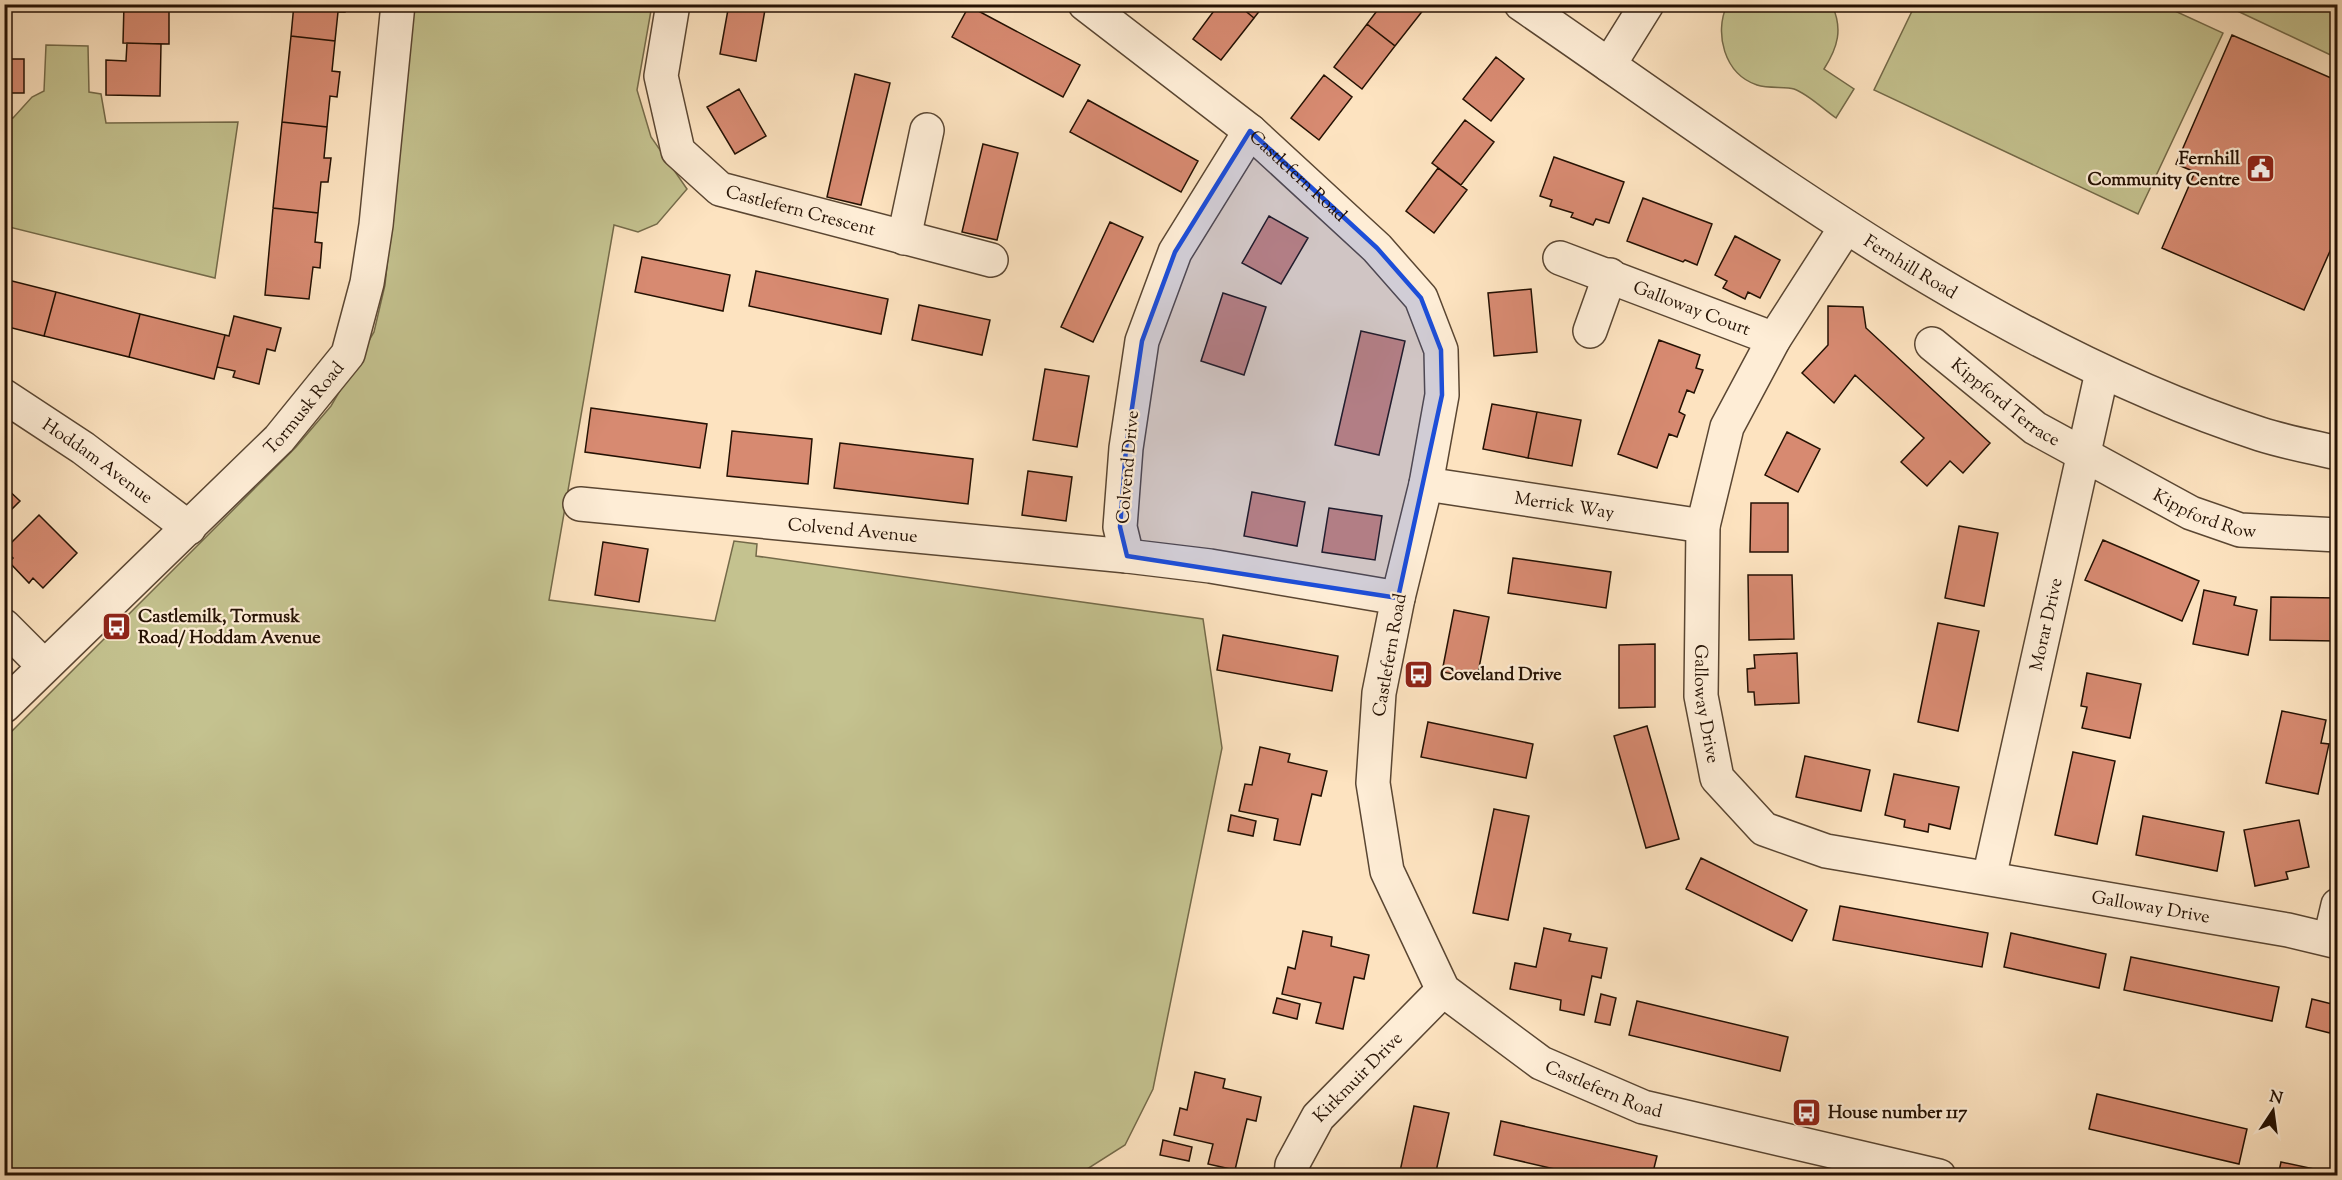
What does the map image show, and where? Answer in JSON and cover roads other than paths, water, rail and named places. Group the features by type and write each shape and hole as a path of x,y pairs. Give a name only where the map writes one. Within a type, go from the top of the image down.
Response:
{"street":[{"name":"Tormusk Road","path":"4,706 279,439 348,354 367,283 374,237 398,4"},
{"name":"Castlefern Crescent","path":"672,4 661,76 678,151 720,189 991,260"},
{"name":"Castlefern Road","path":"1084,4 1250,131 1377,248 1421,298 1442,350 1442,395 1426,484 1398,598 1379,693 1373,783 1387,871 1443,990 1542,1063 1643,1107 1938,1176"},
{"name":"Fernhill Road","path":"1521,4 1846,227 1971,302 2102,372 2156,396 2261,435 2337,453"},
{"path":"1609,65 1647,4"},
{"path":"904,238 927,130"},
{"name":"Colvend Drive","path":"1127,556 1120,527 1125,460 1142,341 1175,252 1250,131"},
{"name":"Galloway Drive","path":"1846,227 1774,339 1727,427 1703,526 1701,696 1717,778 1764,829 1827,851 2334,940"},
{"name":"Galloway Court","path":"1560,258 1610,275 1774,339"},
{"name":"Galloway Court","path":"1590,331 1610,275"},
{"name":"Kippford Terrace","path":"1932,344 2035,428 2083,456"},
{"name":"Morar Drive","path":"1989,878 2102,372"},
{"name":"Hoddam Avenue","path":"4,396 83,448 189,528"},
{"name":"Kippford Row","path":"2083,456 2191,513 2240,530 2337,535"},
{"name":"Merrick Way","path":"1426,484 1703,526"},
{"name":"Colvend Avenue","path":"580,504 1127,556"},
{"path":"1127,556 1210,566 1398,598"},
{"path":"4,626 44,666"},
{"path":"2334,940 2337,905"},
{"name":"Kirkmuir Drive","path":"1292,1176 1292,1165 1318,1117 1443,990"}],"place":[{"name":"Fernhill Community Centre","path":"2261,168"},
{"name":"Castlemilk, Tormusk Road/ Hoddam Avenue","path":"117,626"},
{"name":"Coveland Drive","path":"1419,674"},
{"name":"House number 117","path":"1807,1112"}]}
